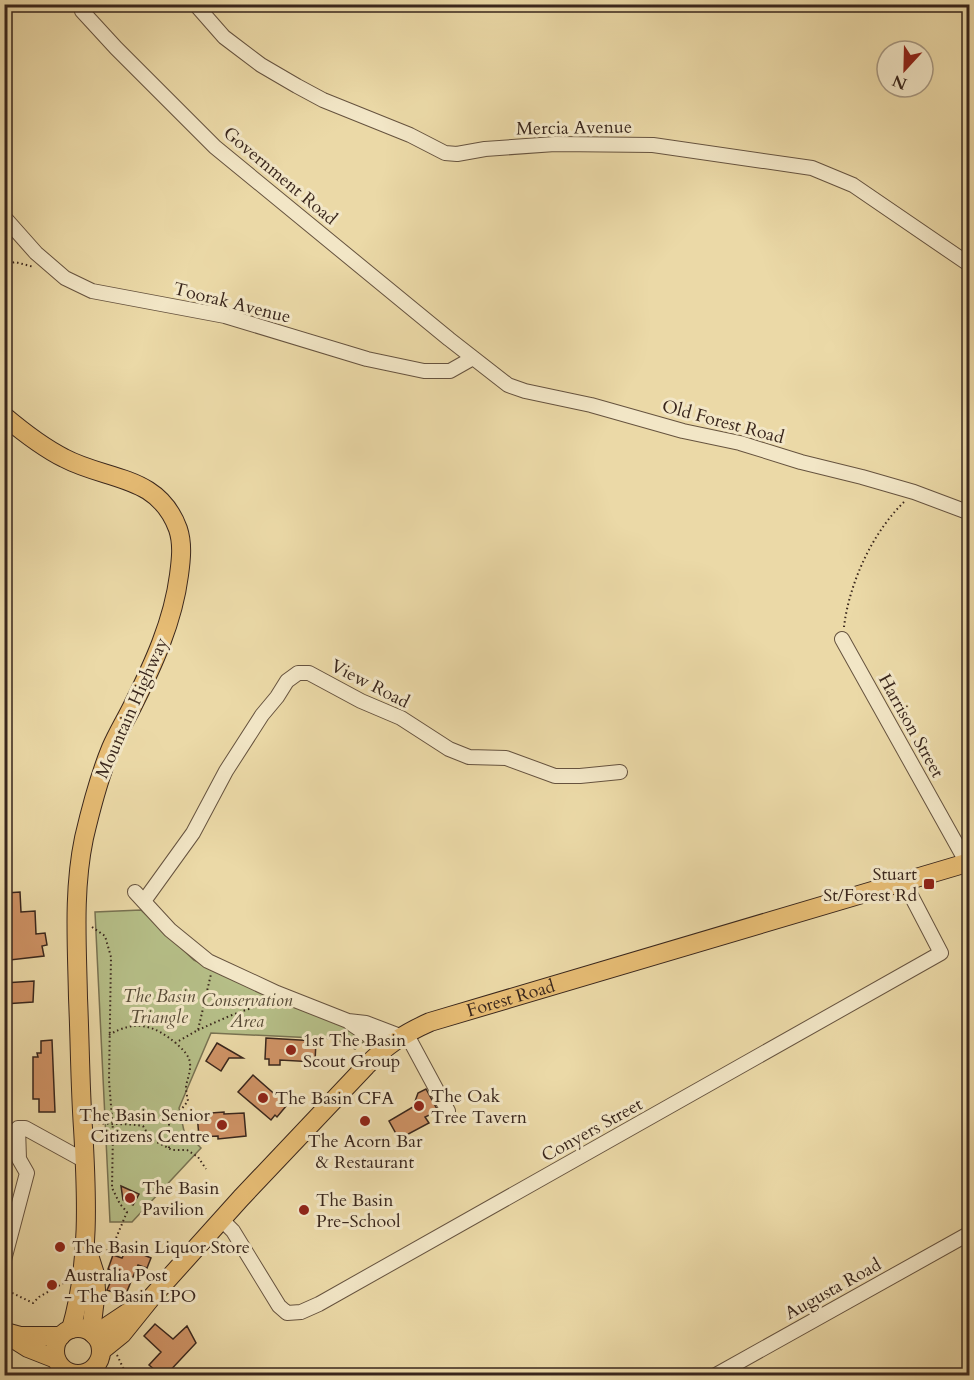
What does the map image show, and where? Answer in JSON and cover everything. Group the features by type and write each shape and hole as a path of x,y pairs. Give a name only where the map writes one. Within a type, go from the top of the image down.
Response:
{"main road":[{"name":"Mountain Highway","path":"4,416 37,442 64,459 134,482 161,501 172,516 179,532 182,558 171,616 161,646 104,766 85,836 76,887 86,1245 81,1283 66,1333"},
{"name":"Forest Road","path":"98,1351 122,1334 151,1298 222,1220 385,1047 403,1034 430,1022 968,862"},
{"name":"Mountain Highway","path":"86,1245 95,1274 98,1351"},
{"path":"96,1290 99,1298 109,1306 132,1310"},
{"name":"Forest Road","path":"98,1351 132,1310 151,1298"},
{"path":"84,1329 98,1351 90,1371 75,1375 62,1367 56,1359 28,1348 4,1332 20,1336 66,1333 84,1329"},
{"path":"56,1359 55,1347 66,1333"}],"street":[{"name":"Government Road","path":"80,4 82,11 116,48 215,147 473,358"},
{"name":"Mercia Avenue","path":"195,4 224,37 261,65 340,107 410,135 445,153 457,154 495,148 555,144 652,145 812,168 853,185 969,265"},
{"name":"Toorak Avenue","path":"4,216 36,253 54,269 65,278 92,291 225,316 368,359 424,371 450,371 473,358"},
{"name":"Old Forest Road","path":"473,358 508,385 525,391 591,405 683,431 740,443 914,492 969,513"},
{"name":"Harrison Street","path":"842,639 968,862"},
{"name":"View Road","path":"216,964 208,961 170,930 139,897 193,833 225,771 287,681 298,673 309,673 361,702 401,718 449,749 469,757 506,758 555,776 620,772"},
{"name":"Conyers Street","path":"222,1220 233,1231 279,1306 287,1313 302,1312 319,1304 941,953 904,882"},
{"path":"216,964 277,993 348,1021 385,1047"},
{"path":"348,1021 366,1023 403,1034 448,1111"},
{"path":"4,1260 27,1173 19,1159 18,1128 25,1128 85,1161"},
{"name":"Augusta Road","path":"714,1376 969,1235"}],"path":[{"path":"4,265 15,262 30,267 54,269"},
{"path":"842,639 846,607 851,590 871,548 888,518 914,492"},
{"path":"76,913 105,936 111,957 109,1035 112,1188 127,1212 114,1245 111,1250 105,1251"},
{"path":"198,1030 208,980 216,964"},
{"path":"175,1043 198,1030 252,1009 272,1004"},
{"path":"109,1035 122,1027 154,1028 185,1052 190,1062 186,1085 188,1101 180,1111 169,1114 169,1148"},
{"path":"95,1123 111,1125 128,1123 143,1126 151,1139 169,1148 187,1150 198,1157 206,1169"},
{"path":"4,1289 33,1303 67,1281"},
{"path":"98,1351 127,1376"}],"green space":[{"name":"The Basin Triangle","path":"141,910 194,960 234,979 328,1017 368,1038 355,1049 335,1039 211,1033 179,1108 184,1131 201,1148 132,1222 110,1222 95,912"}],"building":[{"path":"20,892 21,912 35,911 36,934 45,933 47,945 42,946 44,956 10,960 6,893"},
{"path":"34,981 33,1002 4,1004 4,983"},
{"name":"1st The Basin Scout Group","path":"266,1038 316,1041 315,1062 280,1060 280,1065 269,1065 269,1059 265,1059"},
{"path":"52,1040 55,1112 39,1112 39,1099 33,1099 33,1057 38,1057 37,1053 41,1053 41,1041"},
{"path":"217,1043 243,1058 229,1058 221,1071 206,1061"},
{"name":"The Basin CFA","path":"253,1075 287,1105 277,1117 275,1115 271,1120 238,1092"},
{"path":"426,1089 438,1111 425,1117 429,1123 399,1139 389,1121 413,1107 418,1093"},
{"name":"The Basin Senior Citizens Centre","path":"224,1112 224,1114 244,1113 246,1136 218,1139 218,1136 199,1137 197,1114"},
{"name":"The Basin Pavilion","path":"121,1186 139,1194 133,1205 123,1200"},
{"path":"126,1250 132,1250 151,1258 147,1268 138,1265 125,1296 107,1290 115,1272 108,1269 113,1255 122,1258"},
{"path":"155,1324 173,1339 187,1326 196,1343 165,1376 149,1365 161,1352 144,1336"}],"place":[{"name":"Stuart St/Forest Rd","path":"929,884"},
{"name":"1st The Basin Scout Group","path":"291,1050"},
{"name":"The Basin CFA","path":"263,1098"},
{"name":"The Oak Tree Tavern","path":"419,1106"},
{"name":"The Acorn Bar & Restaurant","path":"365,1121"},
{"name":"The Basin Senior Citizens Centre","path":"222,1125"},
{"name":"The Basin Pavilion","path":"130,1198"},
{"name":"The Basin Pre-School","path":"304,1210"},
{"name":"The Basin Liquor Store","path":"60,1247"},
{"name":"Australia Post - The Basin LPO","path":"52,1285"}],"park label":[{"name":"Conservation Area","path":"247,1010"}]}
